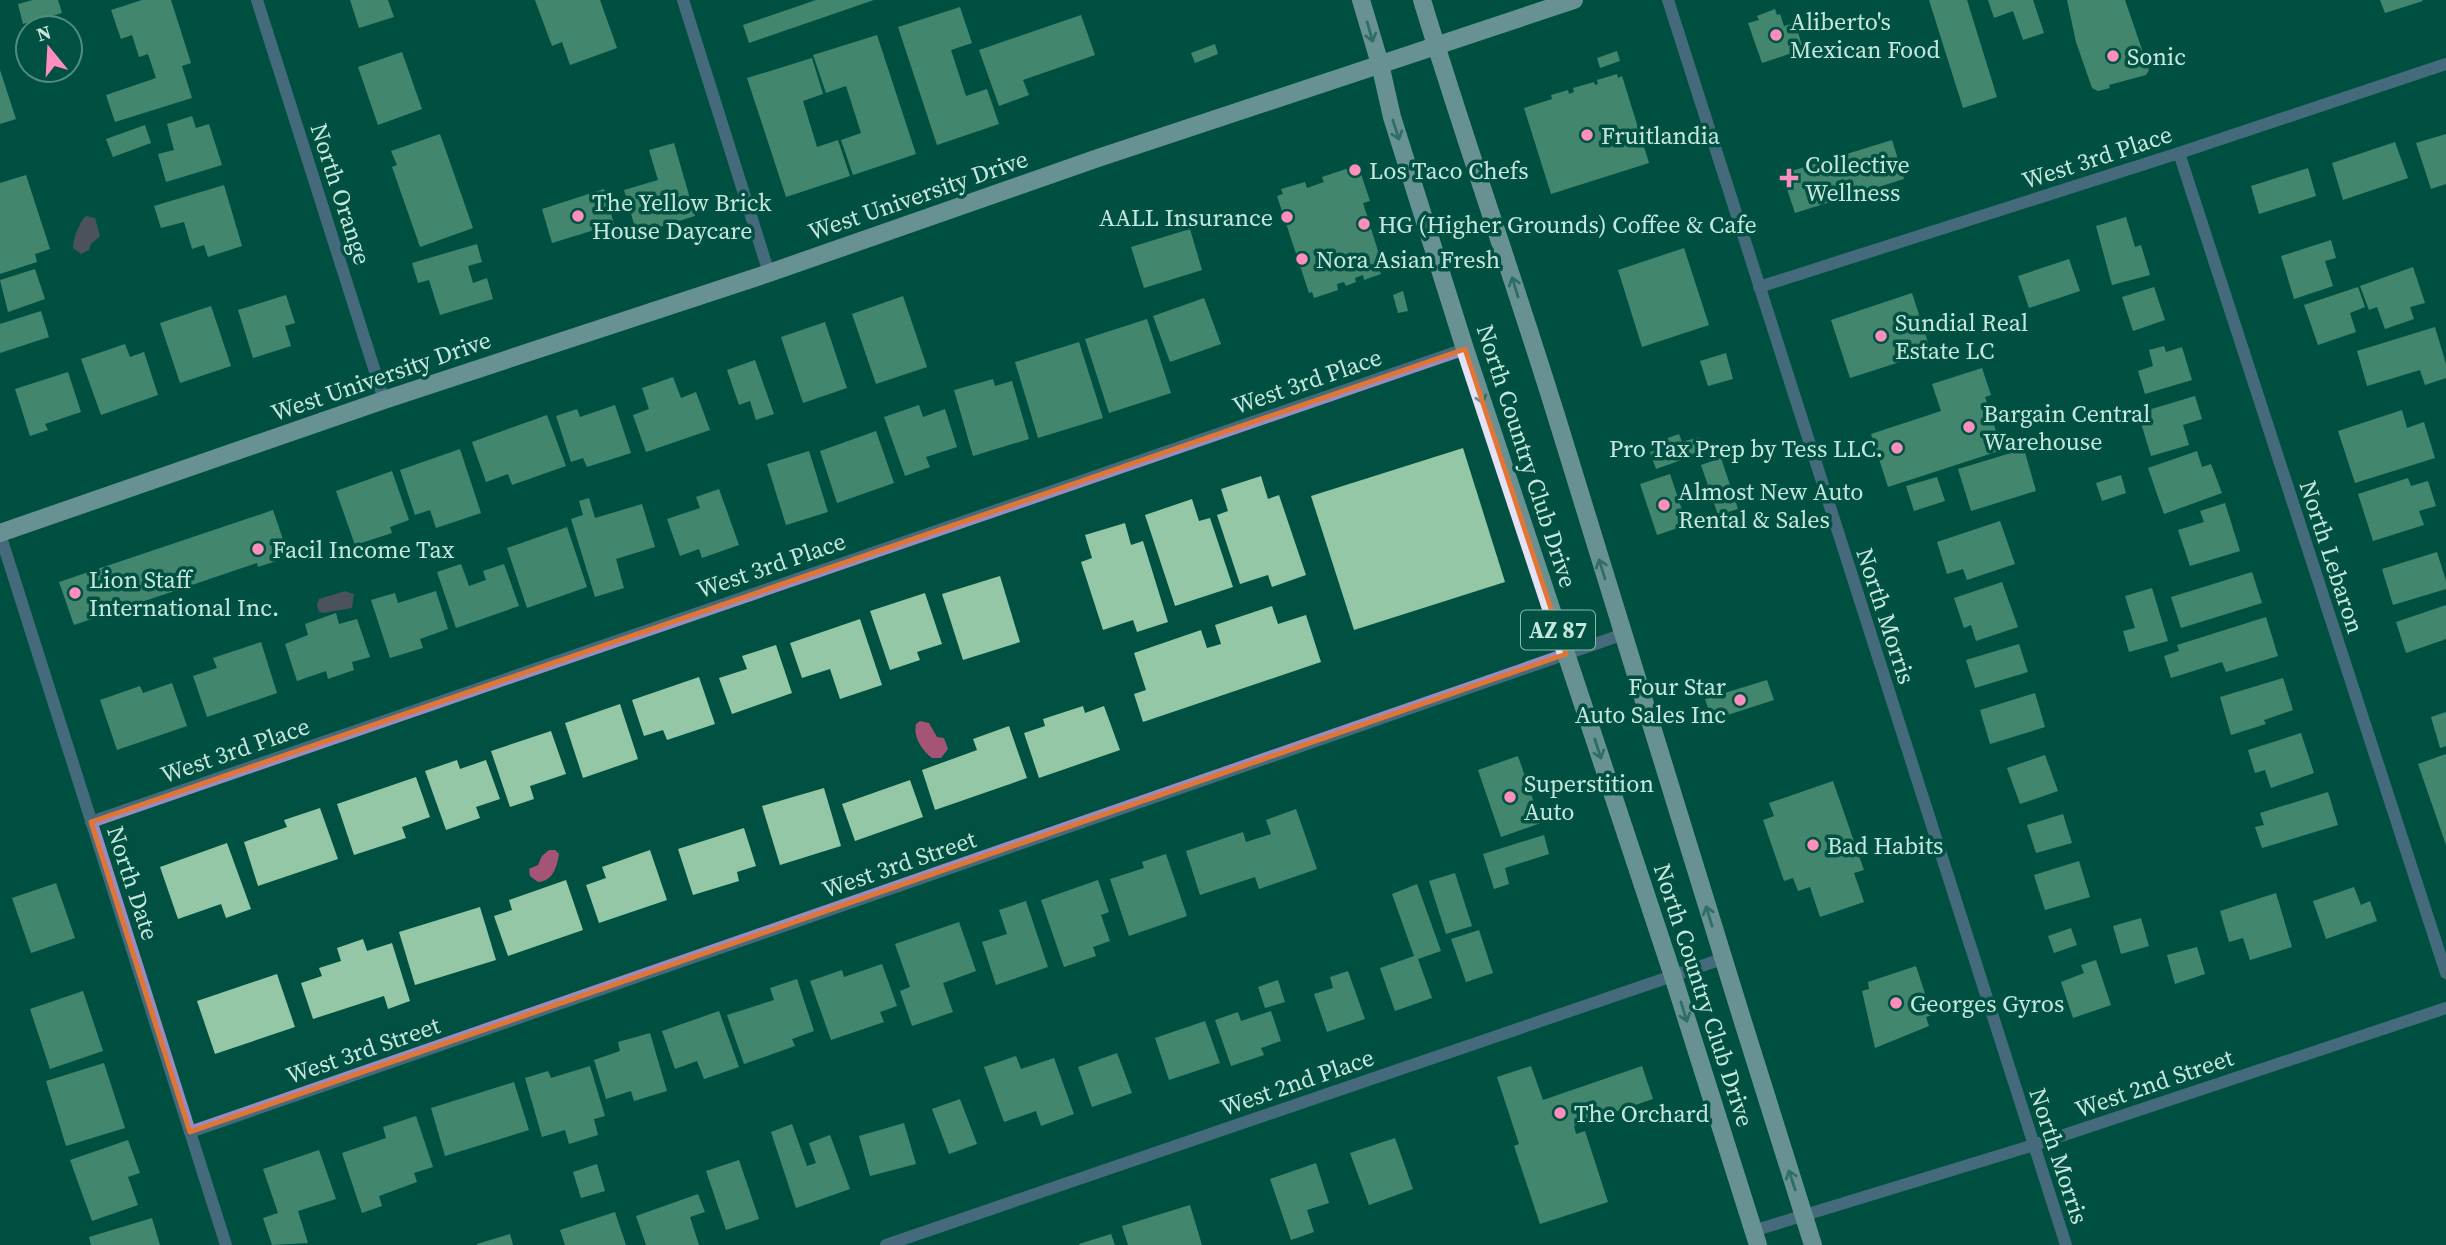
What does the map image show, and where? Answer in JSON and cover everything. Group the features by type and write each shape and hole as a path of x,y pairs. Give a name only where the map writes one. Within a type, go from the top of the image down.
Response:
{"main road":[{"name":"North Country Club Drive","path":"1361,0 1392,117 1465,349 1673,976 1755,1238"},
{"name":"North Country Club Drive","path":"1422,0 1555,412 1722,959 1813,1245"},
{"name":"West University Drive","path":"0,533 384,400 769,273 1098,158 1574,0"}],"street":[{"name":"North Orange","path":"257,0 384,400"},
{"path":"682,0 769,273"},
{"name":"North Morris","path":"1668,0 2066,1245"},
{"name":"West 3rd Place","path":"1759,287 2179,153 2446,64"},
{"name":"North Lebaron","path":"2179,153 2446,974"},
{"name":"West 3rd Place","path":"91,822 1465,349"},
{"name":"North Date","path":"0,533 226,1245"},
{"name":"West 3rd Street","path":"190,1132 1622,635"},
{"name":"West 2nd Place","path":"886,1245 1722,959"},
{"name":"West 2nd Street","path":"1755,1238 1804,1216 2034,1145 2446,1008"}],"highlighted area":[{"path":"1465,349 1566,654 190,1132 91,822"}],"shaded area":[{"path":"86,216 95,218 100,236 91,244 89,250 81,254 73,248 73,244 79,226"},
{"path":"345,591 354,594 352,608 319,612 319,599"},
{"path":"920,721 929,723 937,737 944,738 948,749 941,758 932,758 919,743 915,729"},
{"path":"549,850 555,850 559,854 555,868 551,876 538,882 530,876 529,869 538,865"}],"building":[{"path":"33,0 58,0 62,13 20,14 18,4"},
{"path":"142,0 171,0 191,63 182,66 192,98 115,122 106,95 156,78 148,54 139,57 132,35 121,39 111,10"},
{"path":"350,0 388,0 394,17 359,28"},
{"path":"535,0 600,0 617,48 570,65 562,42 552,46"},
{"path":"816,0 874,0 749,43 743,25"},
{"path":"1929,0 1967,0 1997,97 1963,108"},
{"path":"1988,0 2033,0 2044,33 2023,40 2013,11 1994,18"},
{"name":"Sonic","path":"2067,0 2125,0 2149,70 2146,75 2109,85 2110,88 2098,91 2092,88 2076,42"},
{"path":"2380,0 2422,0 2423,1 2385,13"},
{"path":"960,7 972,43 951,50 966,96 987,89 999,124 937,145 898,27"},
{"name":"Aliberto's Mexican Food","path":"1775,9 1784,26 1795,23 1802,45 1791,49 1792,53 1762,63 1748,23 1759,20 1757,16"},
{"path":"1081,15 1095,55 1023,80 1029,95 999,106 979,50"},
{"path":"877,35 916,154 853,175 841,140 861,133 846,86 826,93 813,55"},
{"path":"1215,44 1218,54 1195,63 1191,53"},
{"path":"1617,51 1620,61 1600,68 1597,58"},
{"path":"402,52 422,109 378,125 358,67"},
{"path":"812,58 823,94 803,101 817,147 838,140 850,176 786,197 747,78"},
{"path":"0,70 16,119 0,124"},
{"name":"Fruitlandia","path":"1617,74 1618,78 1622,76 1649,163 1551,194 1524,108 1552,99 1551,95 1568,90 1569,94 1574,92 1573,88 1594,82 1595,85 1598,84 1597,80"},
{"path":"192,116 196,128 209,124 222,165 166,182 158,154 174,150 167,124"},
{"path":"145,125 151,143 113,157 106,139"},
{"path":"440,134 473,228 420,247 392,167 397,165 391,151"},
{"path":"2446,134 2446,184 2431,189 2416,143"},
{"path":"1892,140 1904,179 1795,213 1782,174"},
{"path":"2395,142 2408,178 2343,200 2332,163"},
{"path":"674,143 695,216 637,234 624,190 658,180 649,150"},
{"path":"1358,165 1370,201 1363,203 1383,267 1379,268 1381,274 1364,280 1363,275 1346,286 1344,282 1337,284 1338,290 1314,298 1312,292 1309,293 1277,196 1283,194 1281,189 1305,182 1307,188 1324,182 1322,177"},
{"path":"2308,168 2316,196 2259,214 2251,186"},
{"path":"26,175 50,249 35,254 37,262 0,274 0,183"},
{"path":"224,185 242,246 208,257 204,245 192,249 184,222 161,228 154,206"},
{"name":"The Yellow Brick House Daycare","path":"604,189 614,224 552,243 542,209"},
{"path":"2126,217 2135,247 2141,245 2150,275 2112,285 2096,226"},
{"path":"1190,229 1202,270 1144,288 1131,247"},
{"path":"2331,240 2336,258 2325,261 2333,286 2294,299 2281,256"},
{"path":"477,244 482,262 468,266 473,283 487,278 493,299 440,315 429,280 418,283 412,263"},
{"path":"1684,248 1709,325 1642,347 1618,270"},
{"path":"2069,259 2080,291 2029,308 2018,276"},
{"path":"2413,267 2425,303 2410,307 2414,319 2385,329 2377,307 2369,310 2360,286"},
{"path":"35,269 45,299 8,312 0,280"},
{"path":"2154,287 2165,320 2133,331 2122,297"},
{"path":"2358,287 2365,307 2350,313 2356,332 2318,345 2304,305"},
{"path":"1403,291 1408,311 1398,313 1393,295"},
{"name":"Sundial Real Estate LC","path":"1912,293 1931,352 1850,378 1831,320"},
{"path":"286,295 295,323 285,326 291,346 253,358 238,310"},
{"path":"903,296 927,367 876,384 852,314"},
{"path":"1204,298 1221,344 1170,362 1153,316"},
{"path":"211,306 231,366 180,383 160,323"},
{"path":"41,311 49,337 0,353 0,324"},
{"path":"1147,319 1171,393 1109,413 1085,339"},
{"path":"825,322 847,388 803,403 781,337"},
{"path":"2435,327 2446,364 2446,378 2425,385 2420,370 2367,386 2357,351"},
{"path":"1079,342 1103,418 1038,438 1015,362"},
{"path":"125,344 130,357 144,352 158,395 101,415 81,359"},
{"path":"2164,346 2166,352 2182,347 2192,380 2145,394 2138,371 2153,366 2149,350"},
{"path":"1726,353 1733,379 1708,386 1700,361"},
{"path":"755,360 774,414 756,420 750,401 739,405 727,370"},
{"path":"1982,368 1991,395 1985,397 2002,450 1888,487 1871,434 1941,411 1932,384"},
{"path":"68,372 81,412 45,424 48,430 30,436 15,389"},
{"path":"673,377 681,398 696,392 710,430 646,452 633,415 649,409 642,388"},
{"path":"993,379 995,386 1012,381 1029,439 973,456 954,390"},
{"path":"2195,396 2202,419 2183,425 2189,445 2151,456 2138,413"},
{"path":"615,405 631,453 587,467 583,458 571,462 556,416 577,409 580,417"},
{"path":"919,405 923,417 945,409 957,447 926,457 930,467 905,476 884,417"},
{"path":"2402,410 2407,428 2424,422 2435,458 2355,483 2338,431"},
{"path":"547,415 566,466 512,485 508,474 486,482 472,442"},
{"path":"876,431 894,483 837,503 820,451"},
{"path":"1679,434 1682,442 1699,437 1704,452 1656,469 1650,452 1668,446 1665,439"},
{"path":"1463,448 1505,582 1354,630 1311,496"},
{"path":"460,449 481,513 436,528 430,510 415,515 400,470"},
{"path":"2024,449 2036,491 1971,511 1958,469"},
{"path":"809,451 828,512 786,525 767,464"},
{"path":"2197,451 2202,467 2211,464 2222,493 2164,514 2148,468"},
{"path":"1721,458 1738,509 1718,515 1701,465"},
{"path":"392,471 409,520 390,527 392,533 355,545 336,491"},
{"name":"Almost New Auto Rental & Sales","path":"1670,474 1687,525 1657,535 1640,484"},
{"path":"2121,475 2126,493 2102,501 2096,483"},
{"path":"1261,476 1268,499 1279,495 1306,575 1272,587 1268,575 1240,584 1217,515 1228,511 1221,489"},
{"path":"1937,477 1945,501 1914,511 1906,486"},
{"path":"2408,478 2411,486 2428,481 2436,506 2419,511 2424,525 2373,541 2358,494"},
{"path":"719,489 739,545 702,558 699,549 680,556 667,519 700,508 696,497"},
{"path":"589,498 595,518 642,504 655,547 616,559 624,588 595,597 571,519 583,515 579,501"},
{"path":"1192,499 1199,521 1210,518 1233,587 1175,606 1145,515"},
{"path":"2225,503 2240,551 2190,566 2178,530 2204,522 2200,511"},
{"path":"273,510 289,557 258,567 257,563 74,625 59,582"},
{"path":"2000,521 2015,564 1967,580 1963,569 1947,574 1937,542"},
{"path":"1125,523 1131,545 1143,541 1168,622 1137,632 1133,620 1103,630 1081,562 1092,558 1085,535"},
{"path":"567,527 587,587 527,608 507,548"},
{"path":"2437,552 2446,589 2393,605 2382,569"},
{"path":"461,564 469,586 486,580 483,571 504,564 519,606 456,628 437,572"},
{"path":"2252,572 2262,603 2181,628 2171,597"},
{"path":"1000,576 1020,642 963,660 942,594"},
{"path":"2002,582 2018,627 1976,641 1971,625 1964,628 1954,598"},
{"path":"2152,588 2168,641 2129,652 2123,631 2135,628 2125,596"},
{"path":"436,591 448,629 420,639 423,648 390,658 371,600 395,593 398,603"},
{"path":"925,593 942,644 917,652 920,660 890,670 870,611"},
{"path":"2446,605 2446,639 2406,653 2396,622"},
{"path":"1272,606 1278,624 1306,615 1321,662 1143,722 1134,694 1146,690 1134,653 1201,630 1207,648 1221,644 1215,625"},
{"path":"336,613 339,624 357,619 370,657 352,662 354,670 328,679 326,671 297,681 285,644 308,635 305,624"},
{"path":"2266,617 2278,656 2226,672 2222,662 2171,678 2164,656 2179,651 2177,645"},
{"path":"860,619 882,685 840,699 830,669 802,678 790,643"},
{"path":"261,642 277,693 207,717 193,676 217,668 213,658"},
{"path":"2019,644 2028,672 1975,688 1966,660"},
{"path":"776,645 792,693 732,714 719,678 747,669 742,656"},
{"path":"699,677 715,724 667,740 663,730 644,736 632,700"},
{"path":"2283,678 2293,710 2264,720 2266,724 2231,735 2220,697"},
{"name":"Four Star Auto Sales Inc","path":"1767,680 1774,700 1712,720 1705,699"},
{"path":"172,683 187,726 117,750 100,700 140,686 143,693"},
{"path":"2035,693 2045,727 1990,744 1980,710"},
{"path":"620,704 638,759 583,778 565,723"},
{"path":"1083,706 1085,713 1104,706 1120,750 1039,778 1024,733 1045,726 1043,719"},
{"path":"2446,712 2446,746 2440,748 2431,717"},
{"path":"1009,726 1027,778 935,810 922,770 977,750 973,739"},
{"path":"551,731 566,774 530,786 534,799 510,807 491,751"},
{"path":"2301,733 2314,773 2271,788 2265,770 2255,773 2248,750"},
{"path":"2446,754 2446,845 2418,764"},
{"path":"2045,755 2058,791 2020,804 2007,768"},
{"name":"Superstition Auto","path":"1518,756 1541,823 1501,837 1478,770"},
{"path":"457,760 460,769 486,760 500,799 476,807 480,818 446,830 425,771"},
{"path":"416,777 430,817 402,827 406,838 354,855 337,804"},
{"path":"910,780 923,817 855,841 842,804"},
{"name":"Bad Habits","path":"1833,781 1864,870 1854,873 1864,902 1820,917 1810,887 1798,891 1793,878 1784,881 1763,820 1774,816 1769,803"},
{"path":"824,788 841,846 780,865 762,806"},
{"path":"2328,792 2338,825 2262,848 2255,827 2264,825 2260,813"},
{"path":"320,808 338,859 258,886 244,842 287,827 284,820"},
{"path":"1296,809 1317,869 1259,889 1255,877 1200,895 1186,851 1243,832 1246,842 1271,834 1266,820"},
{"path":"2063,814 2072,843 2036,853 2027,825"},
{"path":"744,828 756,866 737,872 739,881 693,895 678,849"},
{"path":"1544,835 1549,854 1505,868 1509,884 1494,889 1483,854"},
{"path":"227,843 251,909 226,918 221,904 178,919 160,867"},
{"path":"650,850 667,900 599,923 586,885 606,878 602,867"},
{"path":"1166,854 1187,916 1129,936 1110,879 1144,868 1142,862"},
{"path":"2079,861 2090,897 2045,910 2034,875"},
{"path":"1455,873 1472,926 1446,934 1429,881"},
{"path":"566,880 583,930 508,956 494,916 512,910 509,900"},
{"path":"1098,880 1109,912 1101,915 1110,941 1093,947 1096,956 1064,967 1041,900"},
{"path":"56,883 75,938 31,953 12,898"},
{"path":"1417,884 1441,951 1418,959 1432,998 1395,1011 1380,968 1414,956 1392,894"},
{"path":"2354,887 2361,905 2370,901 2377,921 2326,939 2313,901"},
{"path":"2276,893 2292,947 2250,960 2243,938 2229,942 2220,911"},
{"path":"1026,901 1048,967 996,985 982,942 1007,934 999,910"},
{"path":"480,907 496,960 415,985 399,932"},
{"path":"2141,918 2149,946 2121,954 2113,926"},
{"path":"959,922 976,971 943,983 953,1012 912,1026 900,991 910,987 895,944"},
{"path":"2071,928 2077,945 2054,953 2048,936"},
{"path":"1479,930 1493,973 1466,982 1451,939"},
{"path":"363,939 367,951 392,943 410,1001 388,1009 384,996 313,1019 301,983 322,976 319,968 341,961 337,948"},
{"path":"2197,947 2205,974 2175,984 2167,955"},
{"path":"2096,960 2111,1005 2073,1018 2061,982 2084,973 2081,965"},
{"path":"882,964 897,1006 880,1012 884,1022 831,1040 810,981 842,970 844,977"},
{"name":"Georges Gyros","path":"1916,966 1932,1015 1926,1017 1929,1026 1875,1048 1862,991 1869,989 1868,982"},
{"path":"1348,971 1365,1019 1327,1032 1314,994 1333,988 1330,977"},
{"path":"277,974 295,1027 215,1054 197,1001"},
{"path":"797,979 814,1031 792,1039 795,1046 744,1064 727,1015 774,1000 770,988"},
{"path":"1278,980 1285,1002 1265,1008 1258,987"},
{"path":"83,991 103,1051 50,1069 30,1009"},
{"path":"719,1011 739,1067 704,1079 697,1061 675,1069 662,1031"},
{"path":"1271,1011 1281,1041 1261,1048 1264,1055 1231,1066 1215,1020 1238,1012 1241,1021"},
{"path":"1205,1021 1220,1063 1169,1080 1155,1038"},
{"path":"650,1033 667,1091 634,1101 631,1091 606,1099 594,1060 620,1051 618,1042"},
{"path":"1117,1053 1132,1093 1092,1107 1078,1067"},
{"path":"1016,1056 1021,1069 1054,1058 1074,1114 1041,1126 1036,1111 1004,1122 984,1067"},
{"path":"104,1063 125,1128 66,1146 46,1081"},
{"path":"590,1066 605,1116 594,1119 598,1135 569,1144 565,1130 542,1137 525,1078 548,1071 551,1078"},
{"path":"1531,1066 1543,1100 1642,1066 1653,1099 1574,1126 1576,1134 1585,1131 1608,1202 1540,1224 1514,1146 1519,1144 1497,1077"},
{"path":"514,1082 529,1130 445,1156 431,1108"},
{"path":"960,1099 977,1144 949,1154 932,1109"},
{"path":"416,1116 433,1167 414,1173 417,1182 379,1196 382,1206 362,1213 342,1153 386,1138 383,1127"},
{"path":"904,1123 916,1164 870,1176 859,1136"},
{"path":"792,1124 807,1166 816,1163 809,1143 830,1135 850,1189 796,1208 771,1132"},
{"path":"1395,1138 1413,1189 1369,1205 1350,1153"},
{"path":"128,1140 140,1173 128,1177 138,1205 92,1221 70,1160"},
{"path":"319,1150 336,1199 298,1211 308,1243 272,1245 263,1218 278,1213 263,1169"},
{"path":"739,1160 759,1219 726,1230 706,1171"},
{"path":"1316,1163 1329,1203 1307,1210 1314,1232 1291,1240 1270,1179"},
{"path":"597,1164 605,1191 581,1198 573,1172"},
{"path":"698,1194 705,1212 690,1217 699,1245 646,1245 636,1216"},
{"path":"1190,1205 1202,1245 1128,1245 1122,1226"},
{"path":"615,1212 626,1245 565,1245 560,1230"},
{"path":"152,1218 160,1245 91,1245 89,1237"},
{"path":"510,1234 513,1245 477,1245 477,1244"},
{"path":"1111,1234 1115,1245 1079,1245 1079,1244"}],"place":[{"name":"Aliberto's Mexican Food","path":"1776,35"},
{"name":"Sonic","path":"2113,56"},
{"name":"Fruitlandia","path":"1587,135"},
{"name":"Los Taco Chefs","path":"1355,170"},
{"name":"Collective Wellness","path":"1789,178"},
{"name":"The Yellow Brick House Daycare","path":"578,216"},
{"name":"AALL Insurance","path":"1287,217"},
{"name":"HG (Higher Grounds) Coffee & Cafe","path":"1364,224"},
{"name":"Nora Asian Fresh","path":"1302,259"},
{"name":"Sundial Real Estate LC","path":"1881,336"},
{"name":"Bargain Central Warehouse","path":"1969,427"},
{"name":"Pro Tax Prep by Tess LLC.","path":"1897,448"},
{"name":"Almost New Auto Rental & Sales","path":"1664,505"},
{"name":"Facil Income Tax","path":"258,549"},
{"name":"Lion Staff International Inc.","path":"75,593"},
{"name":"Four Star Auto Sales Inc","path":"1740,700"},
{"name":"Superstition Auto","path":"1510,797"},
{"name":"Bad Habits","path":"1813,845"},
{"name":"Georges Gyros","path":"1896,1003"},
{"name":"The Orchard","path":"1560,1113"}]}
